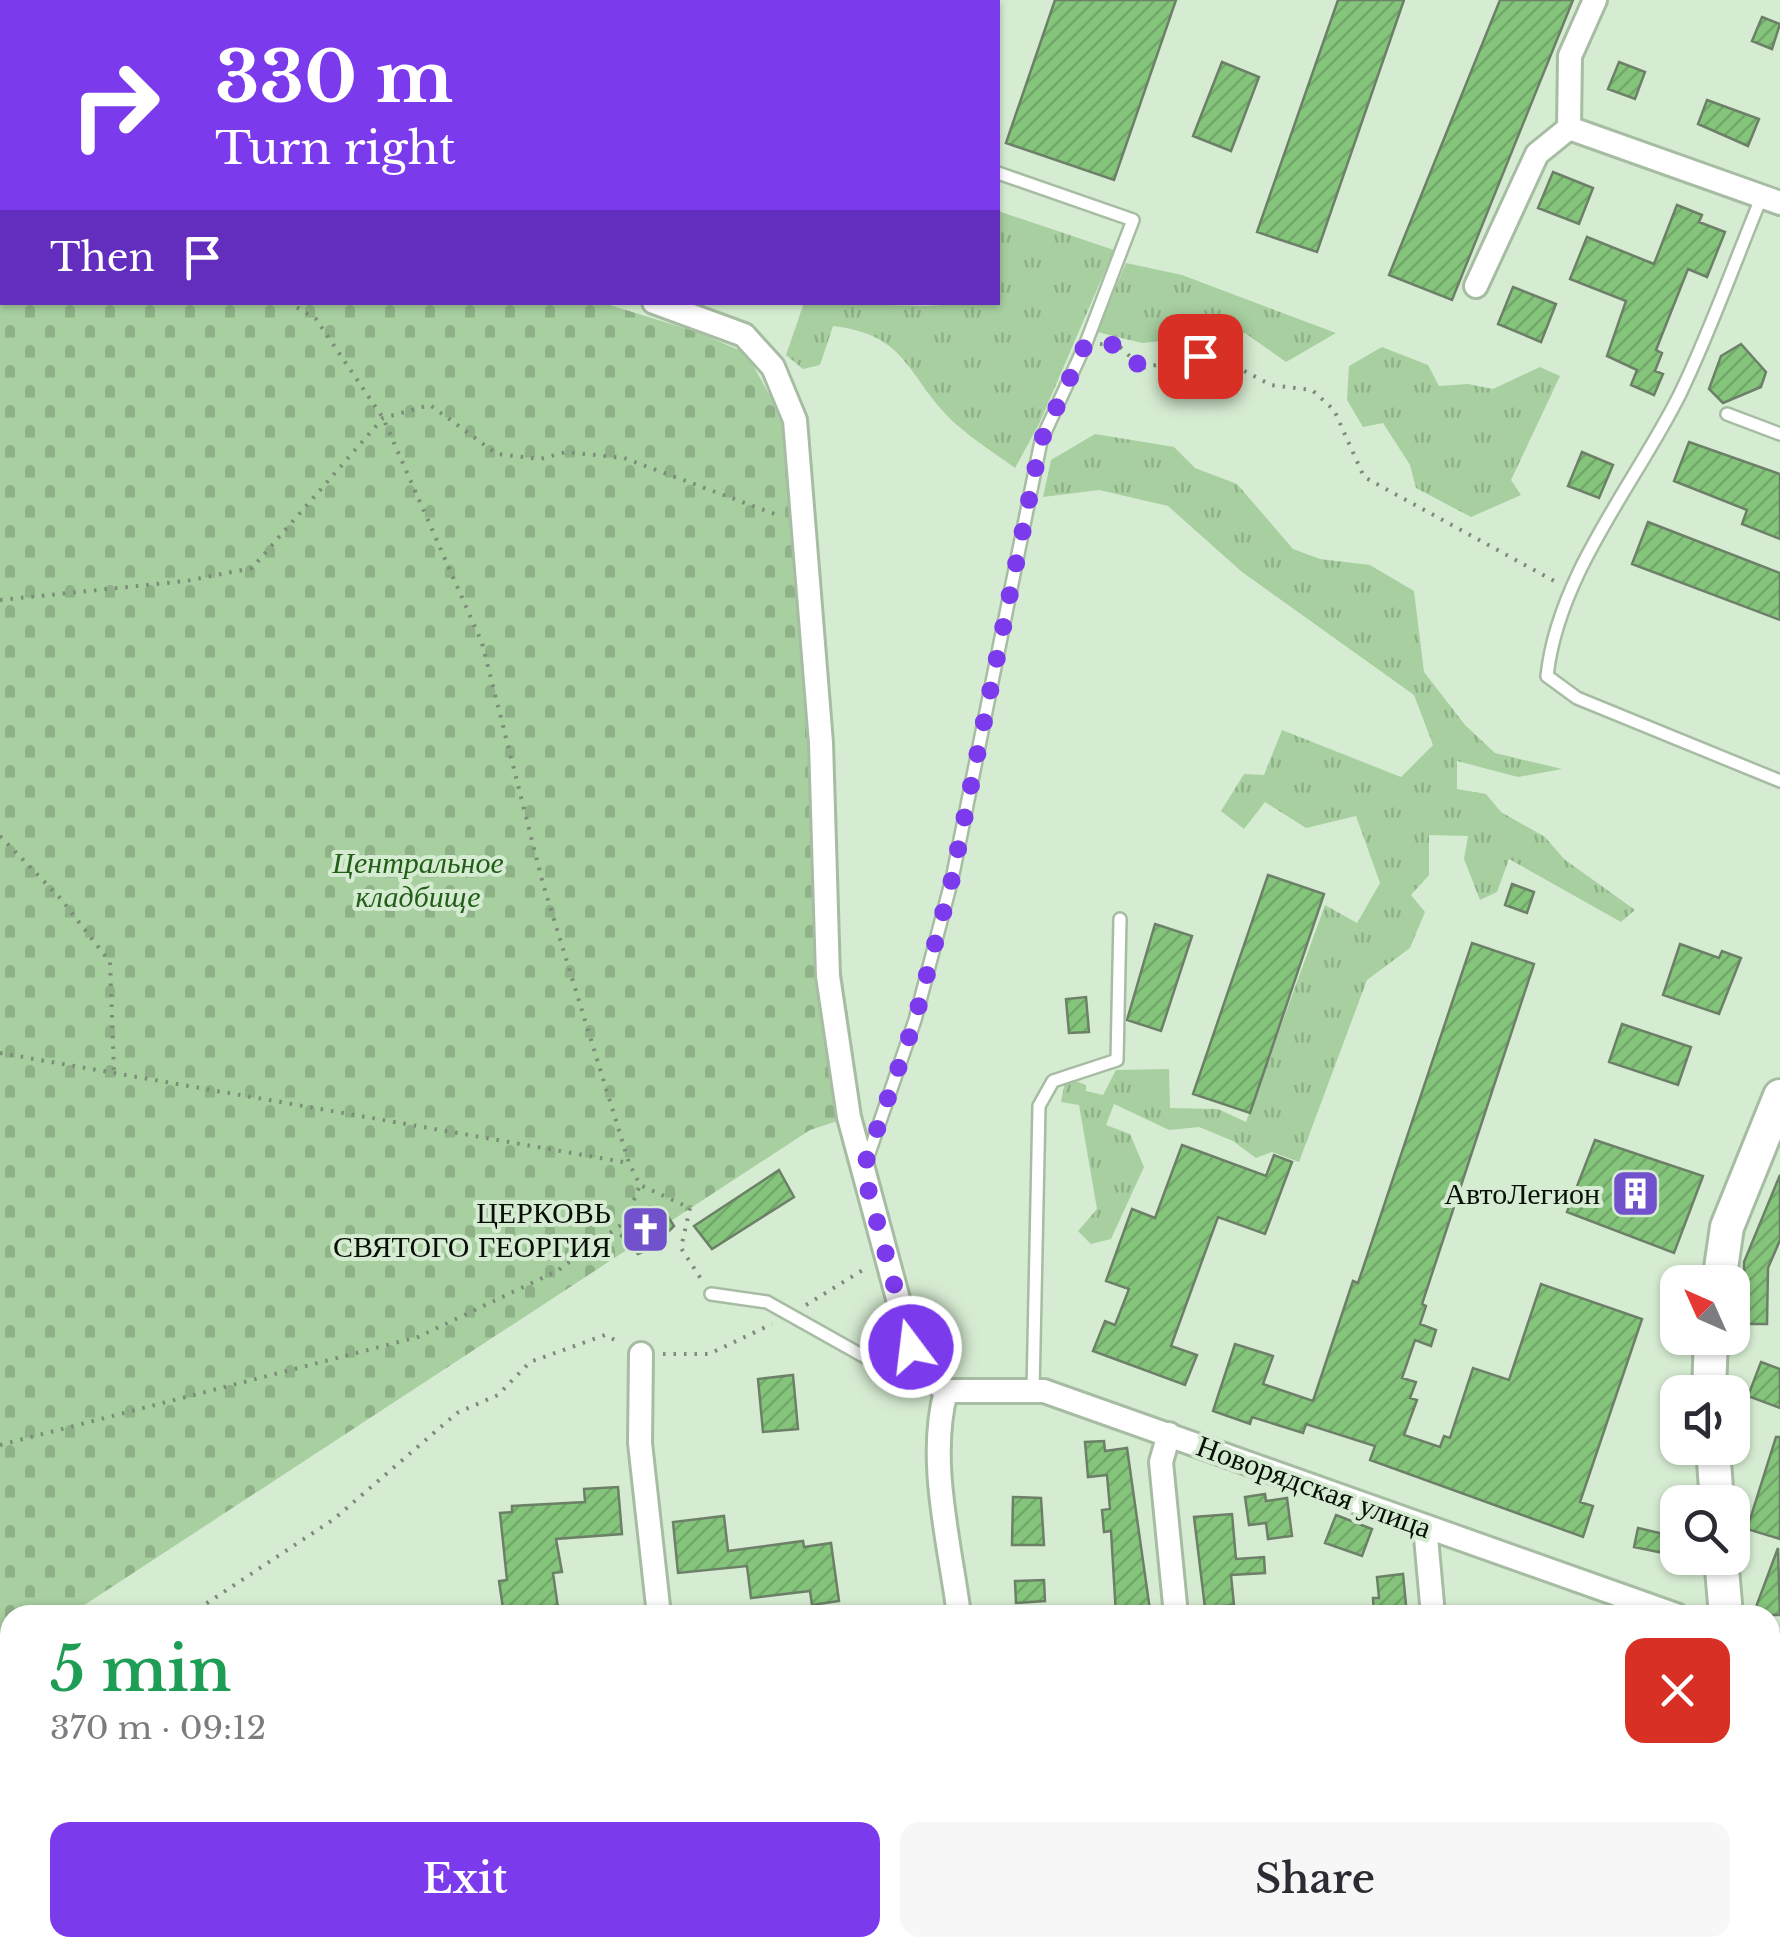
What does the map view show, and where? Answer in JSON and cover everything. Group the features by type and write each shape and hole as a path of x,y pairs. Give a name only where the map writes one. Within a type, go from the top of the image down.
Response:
{"main road":[{"path":"1722,1265 1728,1227 1780,1096"},
{"path":"1723,1575 1725,1605"}],"street":[{"path":"1569,128 1570,56 1595,0"},
{"path":"1569,128 1771,199"},
{"path":"1476,286 1537,154 1569,128"},
{"path":"662,305 744,335 772,368 795,420 822,743 828,976 849,1117 911,1347 927,1375 946,1392 938,1420 958,1605"},
{"path":"641,1354 640,1443 658,1605"},
{"name":"Новорядская улица","path":"946,1392 1033,1390 1168,1434 1648,1605"},
{"path":"1168,1434 1161,1462 1175,1605"},
{"path":"1424,1526 1432,1605"}],"lane":[{"path":"863,1170 915,1020 952,879 1041,441 1086,343 1133,220 1000,174"},
{"path":"1771,199 1680,394 1573,592 1551,640 1547,676 1577,698 1780,781"},
{"path":"1728,414 1780,434"},
{"path":"1033,1390 1039,1106 1053,1081 1117,1060 1120,919"},
{"path":"711,1294 766,1302 890,1371 927,1375"}],"path":[{"path":"293,305 316,319 383,418 482,643 544,884 629,1162 640,1185 690,1208 681,1248 711,1294"},
{"path":"1086,343 1118,345 1142,368 1200,356 1228,363 1271,385 1312,390 1334,410 1364,477 1573,592"},
{"path":"0,600 186,581 252,568 383,418 430,405 496,454 540,459 566,452 624,458 795,521 802,516"},
{"path":"0,836 61,900 110,962 114,1072"},
{"path":"0,1053 629,1162"},
{"path":"0,1445 418,1337 557,1270 626,1222 640,1185"},
{"path":"204,1605 334,1519 457,1413 498,1395 530,1362 604,1335 641,1354 709,1354 790,1315 886,1256"}],"green space":[{"path":"1000,212 1114,250 1039,424 1015,468 957,425 905,362 878,339 833,326 820,365 803,369 786,355 803,305 1000,305"},
{"path":"1126,263 1182,275 1336,333 1286,362 1245,333 1142,343 1097,332"},
{"name":"Центральное кладбище","path":"0,305 609,305 697,332 746,353 787,426 812,735 834,752 840,960 862,1113 810,1130 84,1605 0,1605"},
{"path":"1382,347 1428,365 1439,386 1468,384 1493,389 1540,367 1560,376 1511,480 1521,495 1471,517 1416,488 1410,465 1383,423 1363,427 1347,400 1349,366"},
{"path":"1095,434 1174,447 1195,468 1237,484 1293,549 1320,559 1370,565 1414,591 1424,672 1465,725 1495,753 1562,769 1518,777 1457,761 1457,789 1486,794 1501,812 1545,837 1564,859 1635,910 1621,922 1509,859 1497,892 1480,900 1464,859 1468,836 1429,835 1429,875 1411,895 1425,912 1410,948 1367,980 1299,1162 1272,1152 1256,1158 1233,1141 1199,1127 1169,1130 1114,1104 1106,1125 1130,1134 1144,1167 1111,1239 1091,1244 1078,1231 1097,1209 1079,1105 1061,1102 1066,1077 1086,1085 1086,1091 1103,1095 1116,1070 1169,1069 1170,1108 1218,1109 1246,1122 1325,905 1357,923 1380,883 1356,816 1306,828 1265,802 1244,829 1221,811 1244,774 1264,775 1282,730 1401,777 1433,745 1414,695 1242,572 1168,506 1099,490 1043,497 1051,460"}],"building":[{"path":"1055,0 1176,0 1114,180 1006,143"},
{"path":"1338,0 1404,0 1317,252 1257,232"},
{"path":"1500,0 1573,0 1452,300 1389,275"},
{"path":"1762,17 1780,24 1772,49 1752,41"},
{"path":"1222,62 1259,77 1231,151 1193,136"},
{"path":"1619,62 1645,72 1635,99 1608,89"},
{"path":"1707,100 1759,119 1748,146 1698,124"},
{"path":"1553,172 1593,188 1579,224 1538,208"},
{"path":"1677,205 1702,215 1699,222 1725,232 1707,277 1688,269 1656,350 1662,353 1655,371 1663,374 1654,395 1631,385 1637,370 1607,356 1626,301 1570,279 1587,237 1654,264"},
{"path":"1513,287 1556,304 1541,342 1498,324"},
{"path":"1741,344 1766,372 1761,387 1723,403 1709,389 1721,356"},
{"path":"1689,442 1780,474 1780,539 1742,524 1747,510 1674,481"},
{"path":"1582,452 1613,465 1599,498 1568,486"},
{"path":"1648,522 1780,573 1780,620 1632,564"},
{"path":"1268,875 1324,894 1250,1113 1193,1094"},
{"path":"1512,884 1534,892 1527,913 1505,905"},
{"path":"1155,924 1192,936 1161,1031 1127,1020"},
{"path":"1472,943 1534,964 1422,1304 1426,1306 1420,1324 1436,1330 1431,1346 1415,1340 1402,1378 1416,1382 1410,1398 1417,1400 1404,1435 1440,1447 1444,1436 1450,1438 1473,1368 1509,1380 1541,1284 1642,1319 1580,1502 1593,1506 1583,1537 1370,1460 1375,1446 1306,1424 1303,1433 1252,1417 1250,1424 1213,1411 1235,1344 1273,1356 1263,1384 1313,1401 1353,1281 1358,1283"},
{"path":"1680,944 1719,958 1722,951 1741,958 1719,1014 1663,995"},
{"path":"1086,997 1089,1032 1069,1033 1066,999"},
{"path":"1622,1024 1691,1047 1678,1085 1609,1062"},
{"name":"АвтоЛегион","path":"1595,1140 1703,1176 1674,1253 1567,1212"},
{"path":"1182,1145 1266,1176 1274,1155 1292,1162 1265,1234 1218,1217 1171,1346 1197,1355 1185,1385 1093,1351 1105,1321 1115,1325 1129,1289 1106,1281 1132,1209 1155,1218"},
{"path":"779,1170 794,1197 712,1249 694,1226"},
{"path":"1780,1175 1780,1240 1768,1268 1767,1324 1750,1324 1750,1265 1744,1262"},
{"name":"ЦЕРКОВЬ СВЯТОГО ГЕОРГИЯ","path":"664,1210 674,1226 652,1248 638,1254 621,1236 635,1216"},
{"path":"1761,1362 1780,1369 1780,1408 1750,1397"},
{"path":"793,1375 798,1429 763,1432 758,1379"},
{"path":"1776,1437 1780,1437 1780,1539 1750,1530"},
{"path":"1104,1441 1105,1451 1127,1448 1149,1605 1115,1605 1111,1531 1104,1532 1102,1510 1110,1509 1107,1475 1088,1477 1085,1442"},
{"path":"618,1487 622,1534 556,1539 562,1572 553,1573 558,1605 503,1605 499,1581 507,1580 500,1513 512,1512 512,1506 585,1502 584,1489"},
{"path":"1265,1494 1266,1501 1287,1498 1292,1536 1268,1539 1266,1523 1249,1525 1245,1497"},
{"path":"1013,1497 1041,1498 1044,1545 1012,1545"},
{"path":"1232,1514 1236,1559 1264,1557 1265,1573 1231,1575 1234,1605 1205,1605 1194,1517"},
{"path":"1336,1515 1372,1529 1362,1556 1325,1543"},
{"path":"724,1516 728,1551 803,1541 804,1547 831,1543 839,1601 812,1605 810,1591 751,1598 747,1566 678,1573 673,1522"},
{"path":"1638,1528 1660,1533 1660,1552 1634,1547"},
{"path":"1778,1548 1780,1605 1757,1605"},
{"path":"1403,1574 1406,1605 1373,1605 1373,1598 1379,1598 1377,1577"},
{"path":"1044,1580 1045,1601 1016,1603 1015,1581"}],"place":[{"name":"АвтоЛегион","path":"1635,1194"},
{"name":"ЦЕРКОВЬ СВЯТОГО ГЕОРГИЯ","path":"646,1230"}],"route":[{"path":"911,1347 863,1170 915,1020 952,879 1041,441 1086,343 1118,345 1142,368 1200,356"}]}
